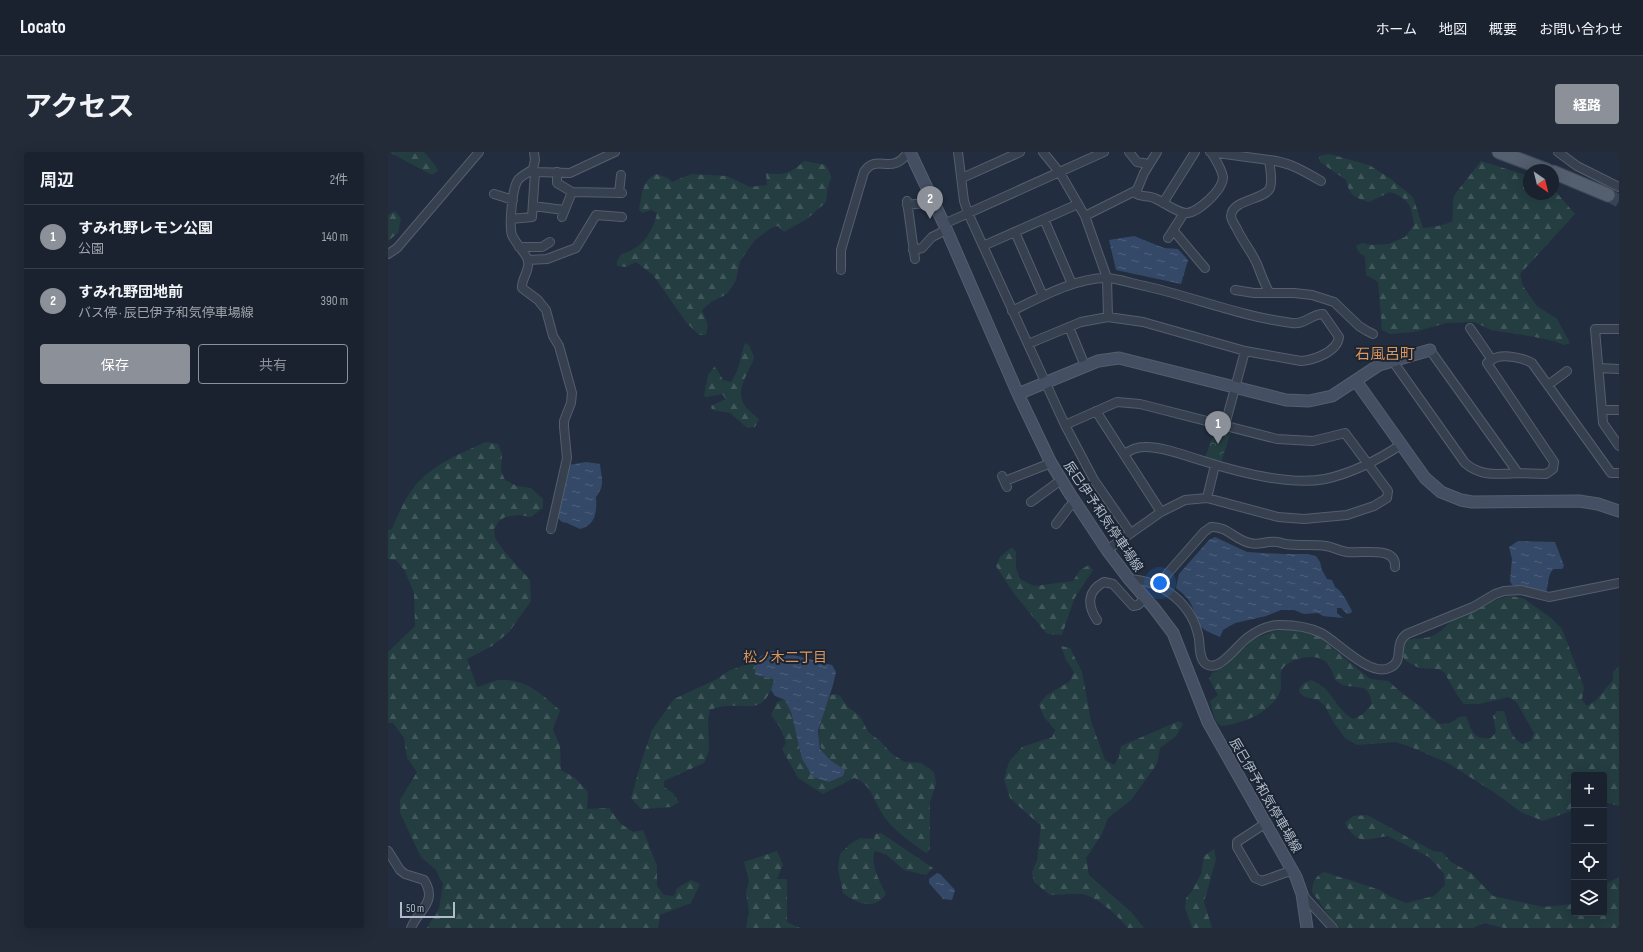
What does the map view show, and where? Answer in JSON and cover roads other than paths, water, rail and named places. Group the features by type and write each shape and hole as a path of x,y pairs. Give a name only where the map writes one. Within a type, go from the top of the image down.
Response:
{"main road":[{"name":"辰巳伊予和気停車場線","path":"909,152 933,199 1018,394 1051,463 1107,550 1173,633 1208,722 1293,870 1302,894 1307,928"},
{"path":"1499,152 1531,164"},
{"path":"1559,175 1608,195"},
{"path":"1018,394 1098,361 1125,359 1286,400 1309,401 1332,396 1379,365 1430,350"},
{"path":"1356,381 1425,478 1432,486 1451,497 1472,502 1579,501 1598,504 1619,511"}],"street":[{"path":"388,254 396,248 479,152"},
{"path":"511,219 532,217 535,160 534,152"},
{"path":"551,529 568,458 564,421 571,404 572,393 559,346 552,336 546,310 538,300 522,288 522,284 527,273 528,260 512,234 511,219 513,200 517,181 534,170 570,173 615,152"},
{"path":"841,270 841,250 866,168 874,163 890,164 900,162 909,152"},
{"path":"958,152 964,201 968,213 1012,311 1065,424 1094,480 1130,532"},
{"path":"962,178 1020,152"},
{"path":"1043,152 1060,173 1085,216 1106,278 1108,317"},
{"path":"913,250 922,248 932,237 945,227 968,213 1104,152"},
{"path":"1129,152 1137,162 1150,164"},
{"path":"1085,216 1118,198 1134,192 1139,187 1157,152"},
{"path":"1163,203 1195,152"},
{"path":"1134,192 1139,196 1152,197 1184,212 1190,213 1210,199 1218,191 1222,182 1223,175 1210,152"},
{"path":"1210,152 1282,162 1295,166 1321,181"},
{"path":"1558,152 1576,166 1619,187"},
{"path":"1269,160 1271,177 1269,189 1265,193 1246,200 1237,207 1232,213 1231,217 1241,238 1257,264 1269,292"},
{"path":"557,172 557,183 572,192 620,193 621,175"},
{"path":"533,206 563,214 572,192"},
{"path":"494,194 513,200"},
{"path":"915,259 907,203 924,203 933,199"},
{"path":"983,246 1078,204"},
{"path":"1168,238 1184,212"},
{"path":"528,260 547,260 576,248 596,215 622,217"},
{"path":"1044,219 1072,284"},
{"path":"1173,230 1196,263 1206,268"},
{"path":"1015,232 1043,296"},
{"path":"519,247 542,247 550,242"},
{"path":"1012,311 1072,284 1106,278 1158,289 1293,324 1301,323 1318,314 1323,314 1339,337 1336,346 1324,354 1308,360 1291,360 1244,351 1143,322 1108,317 1081,322 1028,344"},
{"path":"1235,290 1254,293 1269,292 1312,295 1334,302 1359,326 1373,334"},
{"path":"1069,327 1085,366"},
{"path":"1470,328 1492,360"},
{"path":"1619,330 1596,329 1603,423 1619,446"},
{"path":"1430,350 1518,473"},
{"path":"1225,425 1244,351"},
{"path":"1392,360 1465,463 1478,472 1486,474 1546,474 1553,469 1554,462 1487,363 1496,357 1502,356 1528,360 1532,363 1611,473 1619,473"},
{"path":"1599,368 1619,369"},
{"path":"1548,385 1567,371"},
{"path":"1065,424 1118,402 1140,404 1225,425 1277,440 1312,441 1345,433 1388,491 1387,498 1374,506 1347,515 1304,519 1278,517 1207,498 1185,500 1161,512 1130,532 1107,550"},
{"path":"1602,410 1619,410"},
{"path":"1096,411 1161,512"},
{"path":"1124,454 1134,448 1144,446 1184,455 1215,465 1284,479 1304,480 1324,479 1351,471 1368,464 1402,444"},
{"path":"1005,481 1051,463"},
{"path":"1207,498 1215,465"},
{"path":"1031,502 1061,480"},
{"path":"1056,524 1069,507 1075,502"},
{"path":"1159,587 1168,573 1204,532 1211,527 1221,527 1250,544 1277,542 1286,544 1327,546 1340,551 1352,553 1365,552 1386,554 1393,556 1396,561 1395,567"},
{"path":"1129,579 1141,580 1159,587 1179,600 1186,607 1195,626 1202,658 1205,664 1210,666 1220,664 1241,643 1257,632 1268,627 1279,625 1310,628 1322,633 1359,661 1384,670 1390,668 1396,661 1399,654 1398,644 1407,634 1473,607 1496,594 1513,590 1549,597 1619,583"},
{"path":"1097,620 1093,614 1090,596 1096,586 1104,582 1113,584 1133,606 1138,605 1145,598"},
{"path":"1266,823 1237,842 1237,847 1255,878 1258,880 1262,881 1293,870"},
{"path":"388,851 400,870 405,874 424,880 428,886 430,896 425,907 411,928"},
{"path":"1302,894 1333,928"}],"water":[{"path":"1134,236 1164,248 1178,249 1188,260 1181,284 1116,270 1109,240"},
{"path":"586,462 600,464 602,485 596,497 596,512 592,521 580,529 562,522 557,517 569,465"},
{"path":"1215,537 1247,552 1307,554 1316,556 1327,579 1332,580 1335,587 1345,598 1352,611 1351,613 1347,614 1341,608 1337,608 1337,613 1343,618 1323,616 1318,613 1304,614 1294,610 1281,610 1266,616 1235,623 1223,630 1220,637 1207,631 1198,624 1189,601 1176,588 1179,574 1209,540"},
{"path":"1518,541 1555,542 1564,566 1562,569 1553,569 1551,572 1546,593 1512,585 1510,581 1512,559 1509,547"},
{"path":"769,651 778,651 832,665 836,672 818,731 820,749 830,760 845,770 843,776 829,782 813,777 802,759 791,712 785,700 775,696 771,690 774,680 755,675 756,661"},
{"path":"937,873 940,874 955,890 952,900 943,899 929,883 929,879"}],"tunnel":[{"path":"1608,195 1619,201"}],"place":[{"name":"すみれ野団地前","path":"930,219"},
{"name":"すみれ野レモン公園","path":"1218,444"}],"district":[{"name":"石風呂町","path":"1385,354"},
{"name":"松ノ木二丁目","path":"785,657"}]}
